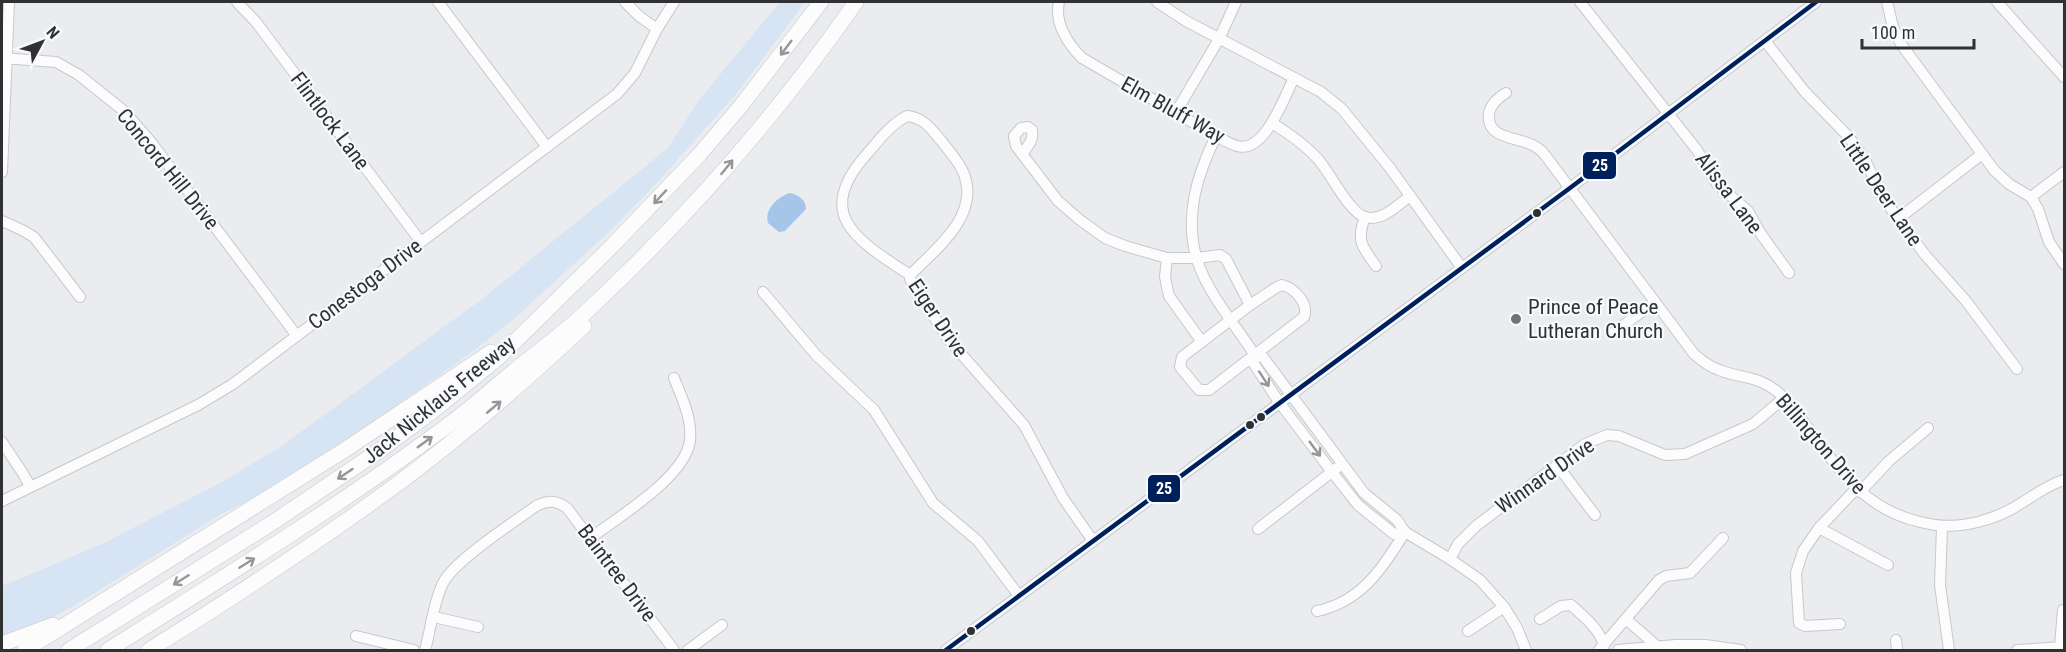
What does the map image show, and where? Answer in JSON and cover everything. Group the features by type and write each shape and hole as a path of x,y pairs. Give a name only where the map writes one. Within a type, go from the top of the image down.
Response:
{"highway":[{"name":"Jack Nicklaus Freeway","path":"69,651 275,521 383,448 498,358 656,202 699,155 740,107 821,2"},
{"name":"Jack Nicklaus Freeway","path":"108,651 294,533 433,437 585,313 677,223 721,175 806,70 856,2"},
{"path":"149,651 350,518 459,437 522,384 591,319 615,285"},
{"path":"25,651 419,401 495,350 567,289"},
{"path":"2,644 49,627 122,590"},
{"path":"158,651 174,635"}],"street":[{"path":"2,172 4,58 9,2"},
{"name":"Flintlock Lane","path":"237,2 256,22 421,242"},
{"path":"438,2 547,147"},
{"path":"625,2 657,29"},
{"name":"Conestoga Drive","path":"2,501 198,405 232,384 297,336 617,94 635,73 657,29 674,2"},
{"name":"Elm Bluff Way","path":"1059,2 1064,34 1082,58 1239,147 1252,145 1262,138 1294,78"},
{"path":"1158,2 1186,21 1321,92 1346,112 1462,268"},
{"path":"1176,112 1219,39 1236,2"},
{"name":"Alissa Lane","path":"1580,2 1697,150 1717,184 1748,211 1761,234 1789,273"},
{"path":"951,649 1816,2"},
{"path":"1887,2 1893,27 1901,44 2001,177 2031,197 2038,209 2049,242 2064,264"},
{"path":"1997,2 2064,76"},
{"name":"Little Deer Lane","path":"1765,41 1805,92 1855,146 1898,219 1926,256 1966,301 2017,369"},
{"name":"Concord Hill Drive","path":"4,58 56,62 79,75 124,111 151,142 297,336"},
{"name":"Billington Drive","path":"1506,93 1490,110 1488,117 1494,129 1502,136 1528,143 1541,150 1694,354 1720,371 1764,382 1784,398 1834,464 1858,491 1892,513 1942,527"},
{"name":"Eiger Drive","path":"910,275 953,232 961,218 967,188 964,173 954,156 924,121 907,116 890,128 853,169 842,191 842,207 848,225 855,236 910,275 910,279 948,339 1024,425 1064,498 1093,541"},
{"path":"1272,123 1316,156 1335,180 1351,207 1365,217 1373,218 1382,215 1410,196"},
{"path":"1216,136 1202,164 1195,188 1193,216 1197,258 1209,284 1254,354 1254,363 1279,402 1358,505 1394,534 1405,532"},
{"path":"1022,154 1058,201 1105,238 1167,258 1220,255 1226,259 1250,305"},
{"path":"1898,219 1982,154"},
{"path":"2031,197 2064,172"},
{"path":"1365,217 1360,229 1360,241 1376,266"},
{"path":"2,221 33,237 80,297"},
{"path":"1167,258 1165,277 1169,296 1202,342"},
{"path":"1282,285 1292,290 1306,308 1304,317 1209,390 1204,391 1195,386 1180,367 1182,357 1202,342 1277,286 1282,285"},
{"path":"764,292 816,355 874,410 933,503 978,541 1019,596"},
{"path":"1614,332 1655,302"},
{"path":"1254,354 1263,357 1364,493 1397,520 1405,532 1480,580 1504,608 1517,628 1526,651"},
{"path":"591,538 665,482 682,463 690,438 689,421 674,378"},
{"name":"Winnard Drive","path":"1450,559 1458,544 1476,525 1585,444 1607,435 1630,439 1665,454 1685,454 1753,424 1784,398"},
{"path":"1840,624 1801,626 1798,620 1796,573 1807,544 1820,528 1889,461 1928,428"},
{"path":"2,442 30,486"},
{"path":"1258,529 1342,464"},
{"path":"1557,465 1595,515"},
{"path":"1948,651 1940,585 1942,527 1980,522 2002,514 2046,487 2064,480"},
{"name":"Baintree Drive","path":"434,617 439,594 448,575 536,506 554,501 567,508 675,651"},
{"path":"1820,528 1888,565"},
{"path":"1317,610 1331,608 1370,582 1387,562 1405,532"},
{"path":"1602,648 1659,580 1666,576 1693,571 1724,538"},
{"path":"1540,620 1561,606 1570,605 1602,637 1602,648"},
{"path":"1468,631 1504,608"},
{"path":"2017,651 2062,647 2063,610"},
{"path":"425,651 434,617 478,627"},
{"path":"1627,620 1658,647"},
{"path":"688,651 722,625"},
{"path":"356,636 414,651"},
{"path":"1618,651 1705,645 1741,651"}],"shaded area":[{"path":"780,2 805,2 737,93 613,228 515,318 479,347 373,422 252,499 221,514 77,604 46,621 2,639 2,585 104,543 222,482 282,446 482,299 668,148 699,100"}],"water":[{"path":"789,193 801,198 806,209 785,231 779,232 768,223 768,213 776,201"}],"transit line":[{"name":"25","path":"946,650 1570,188 1816,2"}],"place":[{"name":"Prince of Peace Lutheran Church","path":"1516,319"}]}
